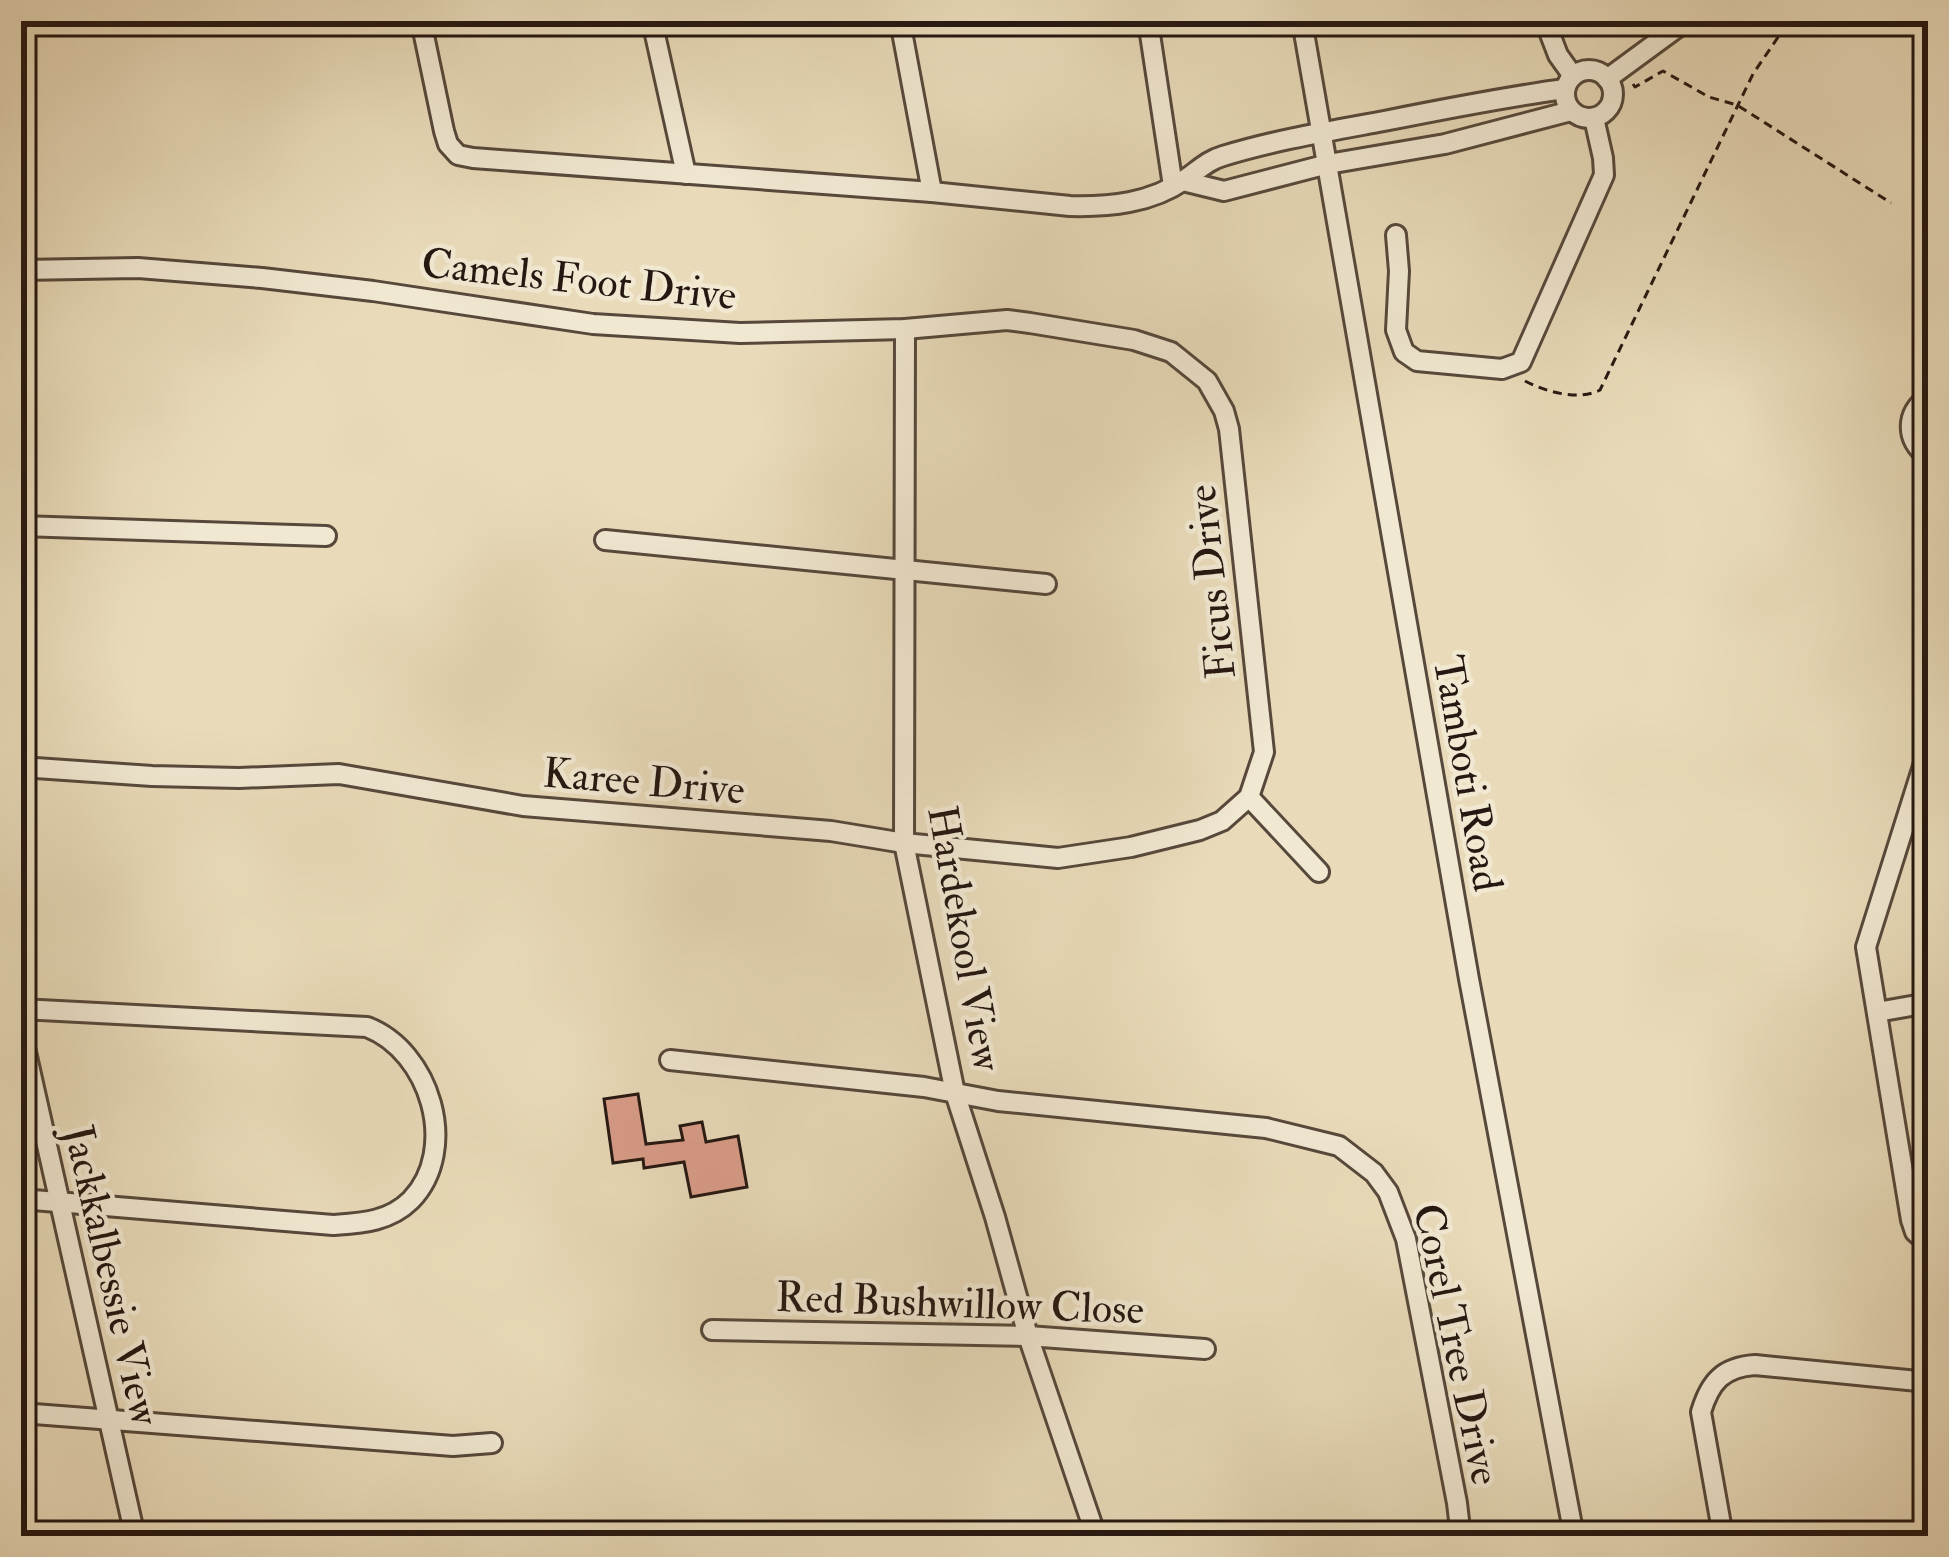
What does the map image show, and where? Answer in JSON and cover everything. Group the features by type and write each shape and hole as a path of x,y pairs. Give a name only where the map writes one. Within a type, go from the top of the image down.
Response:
{"street":[{"path":"422,21 444,131 458,154 1070,206 1110,207 1136,201 1178,184 1220,157 1569,83"},
{"path":"652,21 686,174"},
{"path":"900,21 932,192"},
{"path":"1148,21 1178,184"},
{"name":"Tamboti Road","path":"1302,21 1468,979 1574,1536"},
{"path":"1545,21 1569,83"},
{"path":"1613,75 1579,72 1565,97 1571,111 1594,118 1608,109 1613,75 1682,22"},
{"path":"1178,184 1224,191 1328,164 1445,144 1571,111"},
{"path":"1396,235 1396,330 1404,352 1418,361 1510,369 1525,358 1604,176 1594,118"},
{"name":"Camels Foot Drive","path":"21,270 138,268 262,278 593,324 740,333 1030,323 1134,340 1172,352 1193,368"},
{"name":"Hardekool View","path":"905,329 904,842 955,1093 1028,1336 1096,1536"},
{"name":"Ficus Drive","path":"1193,368 1217,396 1229,429 1264,752 1249,797"},
{"path":"1928,397 1916,406 1910,428 1917,448 1928,457"},
{"path":"21,526 326,536"},
{"path":"605,540 1046,584"},
{"path":"1928,750 1866,939 1911,1220 1928,1243"},
{"name":"Karee Drive","path":"21,767 239,778 339,774 523,806 831,831 1041,858 1074,857 1200,830 1222,821 1249,797"},
{"path":"1249,797 1319,872"},
{"path":"1877,1012 1928,1003"},
{"path":"21,1010 367,1027 386,1036 412,1060 427,1089 435,1138 430,1167 413,1198 370,1223 333,1225 21,1199"},
{"name":"Jackkalbessie View","path":"21,1030 135,1536"},
{"name":"Corel Tree Drive","path":"670,1060 1266,1128 1339,1146 1374,1173 1388,1192 1406,1239 1457,1503 1458,1536"},
{"name":"Red Bushwillow Close","path":"712,1330 1028,1336 1205,1349"},
{"path":"1724,1536 1701,1412 1706,1394 1722,1373 1755,1365 1928,1382"},
{"path":"21,1413 453,1446 492,1443"}],"path":[{"path":"1510,369 1531,385 1556,392 1592,395 1600,390 1737,105 1768,47 1789,21"},
{"path":"1613,75 1635,87 1663,71 1709,97 1737,105 1892,203"}],"building":[{"path":"638,1094 646,1144 683,1140 680,1126 702,1122 706,1142 738,1136 747,1187 691,1197 684,1162 644,1168 643,1159 613,1163 604,1099"}]}
